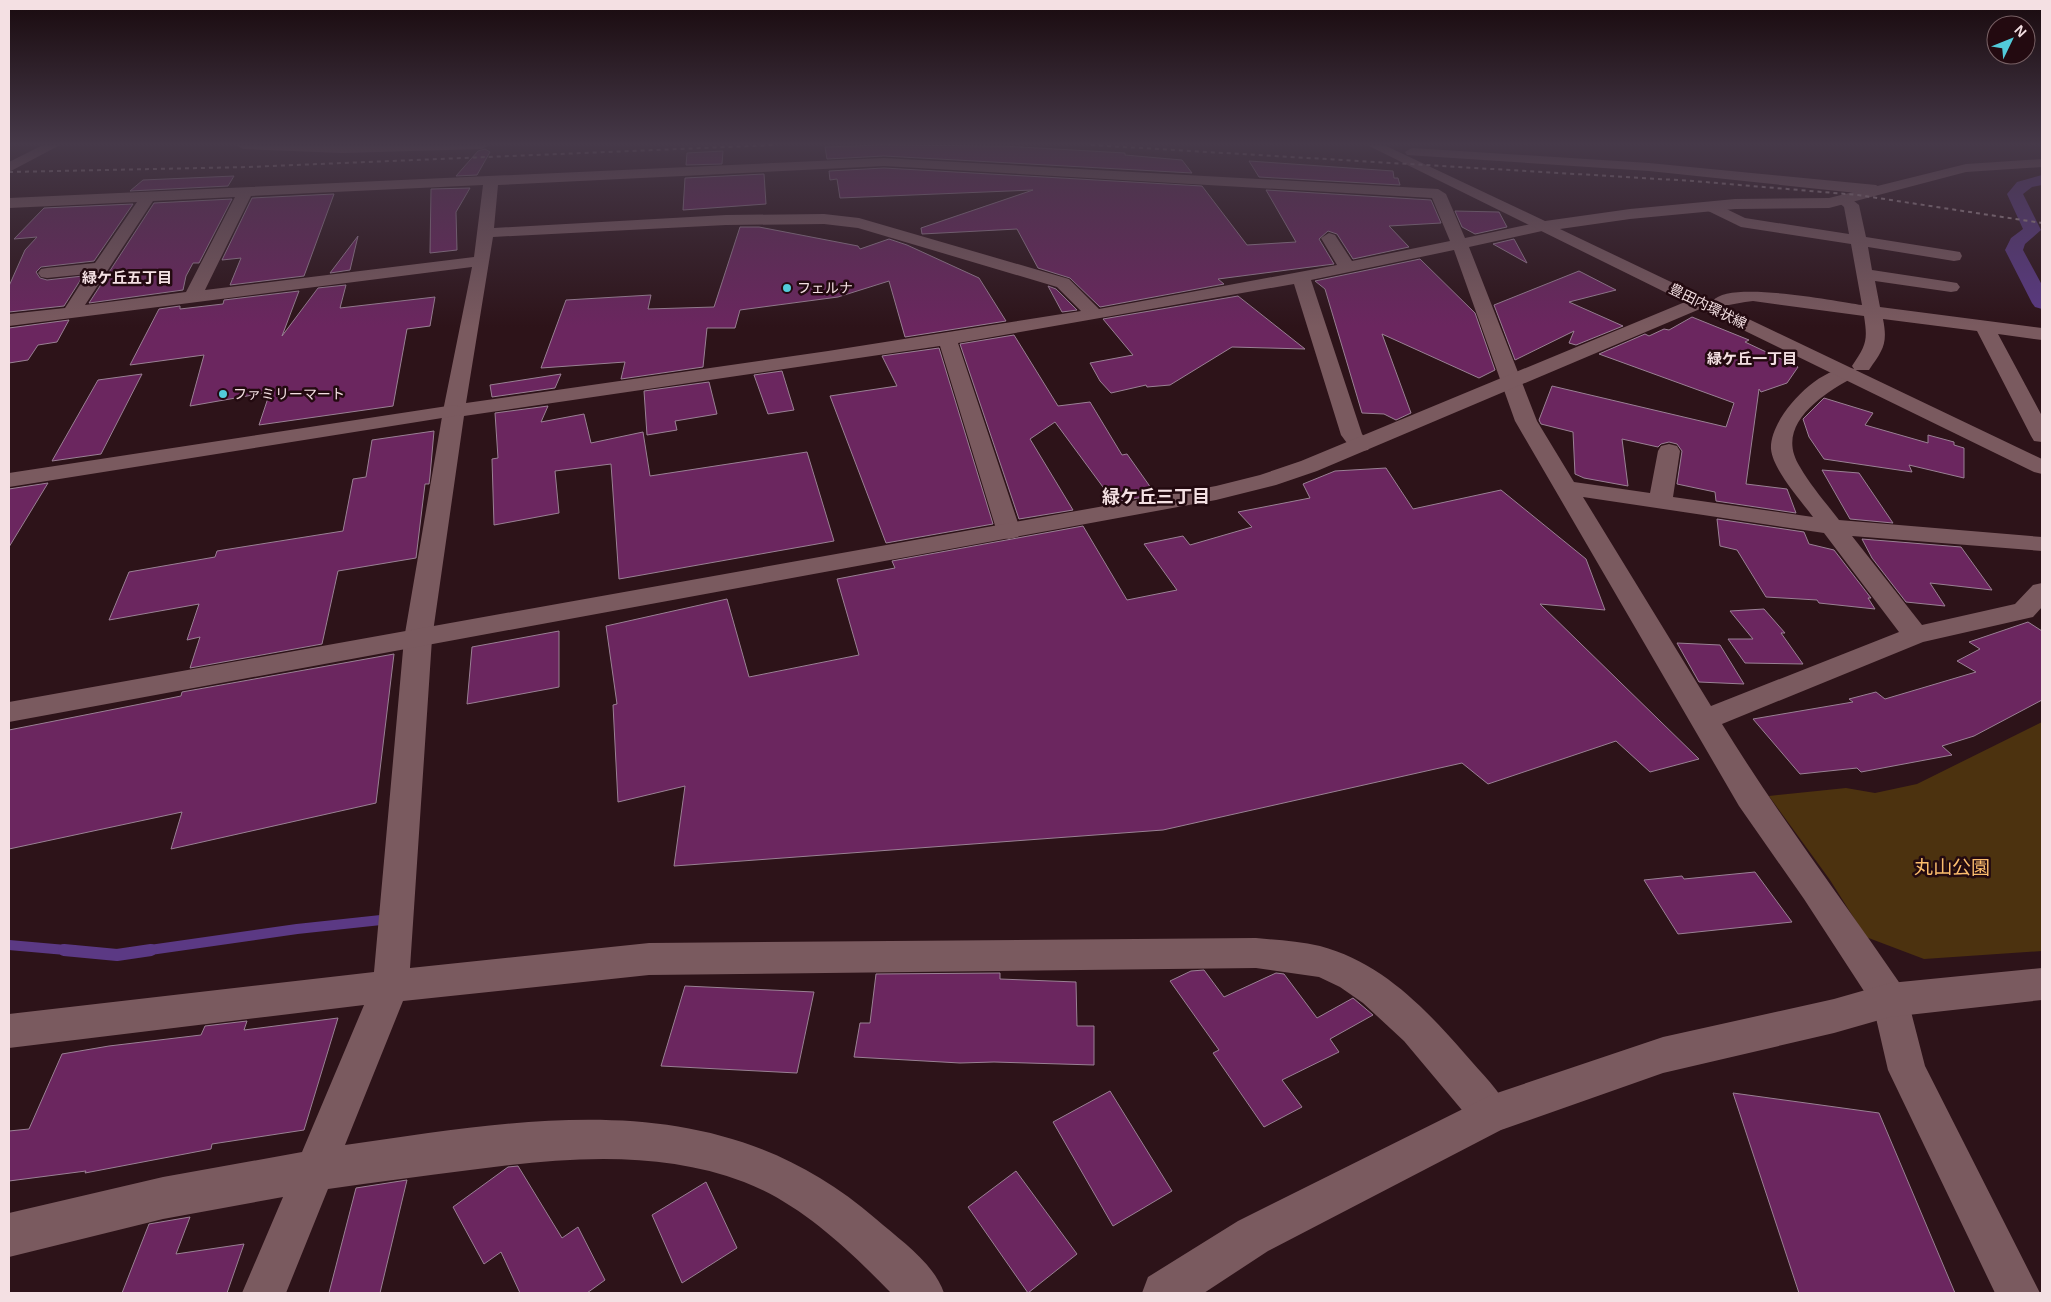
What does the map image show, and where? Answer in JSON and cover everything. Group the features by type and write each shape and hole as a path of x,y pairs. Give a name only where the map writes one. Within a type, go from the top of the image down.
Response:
{"street":[{"path":"71,312 143,206"},
{"path":"193,296 239,206"},
{"path":"264,1293 391,986 418,639 454,411 482,261 489,206"},
{"path":"1443,206 1460,244 1509,382 1526,421 1750,797 1816,890 1890,1000 1907,1070 2018,1293"},
{"name":"豊田内環状線","path":"1514,206 1722,301 2042,467"},
{"path":"1709,206 1741,222 1954,256"},
{"path":"9,480 454,411 947,339 1348,268 1554,224 1719,206"},
{"path":"1851,206 1877,336 1874,348 1855,370 1811,394 1800,404 1783,433 1782,450 1788,467 1916,635"},
{"path":"486,233 726,220 799,219 859,224 1063,284 1094,314"},
{"name":"豊田内環状線","path":"1554,224 1701,302 2042,451"},
{"path":"1329,238 1348,268"},
{"path":"9,320 482,261"},
{"path":"47,273 100,268"},
{"path":"1865,274 1951,288"},
{"path":"1300,276 1352,435 1360,445"},
{"path":"1722,301 1732,297 1753,296 2042,334"},
{"path":"9,712 1009,532 1224,491 1268,480 1360,445 1701,302"},
{"path":"1984,326 2035,408 2042,436"},
{"path":"947,339 1009,532"},
{"path":"1660,502 1669,451"},
{"path":"1566,488 1832,527 2041,550"},
{"path":"1704,720 1916,635 2024,611 2042,591"},
{"path":"9,1031 391,986 649,959 1256,953 1326,964 1364,981 1395,1004 1491,1114"},
{"path":"1164,1293 1253,1236 1491,1114 1663,1055 1834,1016 1890,1000 2042,984"},
{"path":"9,1235 73,1217 314,1169 551,1139 635,1138 720,1154 781,1177 840,1216 891,1261 922,1293"}],"green space":[{"name":"丸山公園","path":"2042,722 2042,951 1924,959 1866,937 1830,880 1769,796 1846,788 1875,793 1917,784"}],"building":[{"path":"132,206 94,261 41,267 36,272 40,278 47,280 83,276 64,306 9,312 9,286 25,250 37,237 14,239 44,208"},
{"path":"152,206 229,206 199,263 193,263 186,276 183,290 89,303"},
{"path":"248,206 330,206 304,276 230,285 241,258 222,260"},
{"path":"431,206 460,206 456,212 457,250 430,253"},
{"path":"683,206 742,206 683,210"},
{"path":"987,206 1217,206 1247,245 1296,242 1275,206 1434,206 1441,223 1389,226 1409,247 1353,259 1337,234 1328,231 1319,239 1334,264 1218,279 1224,284 1100,307 1070,278 1038,268 1017,229 922,234 921,228"},
{"path":"1455,211 1499,212 1507,227 1475,234 1462,227"},
{"path":"740,227 759,227 858,246 860,249 889,239 907,245 979,278 1006,321 905,337 889,281 838,297 740,310 735,328 707,328 703,367 621,379 625,362 541,368 566,300 651,295 648,309 714,307"},
{"path":"358,236 350,270 330,273"},
{"path":"1514,239 1527,263 1493,244"},
{"path":"1420,259 1475,313 1495,370 1479,378 1382,334 1411,413 1396,420 1384,414 1362,413 1325,289 1315,281"},
{"path":"1579,271 1616,290 1569,302 1623,326 1576,345 1569,343 1574,331 1515,360 1494,305"},
{"path":"346,285 340,308 435,297 430,326 407,329 393,406 259,425 270,392 190,406 204,355 130,365 159,309 180,306 180,309 223,304 224,300 299,291 282,336 318,288"},
{"path":"1048,286 1056,289 1077,310 1062,312"},
{"path":"1238,296 1305,349 1232,347 1170,385 1147,387 1146,385 1111,393 1100,381 1090,363 1133,355 1103,319"},
{"path":"1692,317 1749,340 1745,342 1798,367 1787,383 1761,392 1759,389 1746,484 1787,489 1796,513 1716,501 1715,492 1677,484 1682,451 1677,444 1669,442 1658,447 1622,439 1628,486 1584,478 1575,474 1573,432 1541,424 1539,420 1552,386 1726,427 1734,403 1599,354 1645,334 1649,336 1664,329 1669,330"},
{"path":"69,320 57,342 38,345 28,360 9,363 9,328"},
{"path":"1014,335 1058,406 1090,402 1122,455 1127,454 1156,495 1114,502 1055,422 1030,439 1073,510 1019,519 960,344"},
{"path":"939,348 993,524 886,543 830,396 897,386 882,356"},
{"path":"782,371 794,410 768,414 754,375"},
{"path":"142,374 101,454 52,461 98,380"},
{"path":"561,374 555,388 492,397 490,385"},
{"path":"709,382 717,414 675,421 677,430 647,435 644,391"},
{"path":"1824,398 1873,413 1865,425 1928,443 1928,435 1954,442 1954,445 1964,448 1964,478 1909,465 1912,472 1824,459 1809,437 1803,419"},
{"path":"548,406 541,422 584,414 591,443 643,432 650,476 807,452 834,541 619,579 611,464 555,471 559,513 494,525 492,459 498,458 495,413"},
{"path":"434,431 429,484 425,484 416,558 338,571 322,644 190,668 200,637 187,640 199,604 109,620 129,572 215,557 217,551 343,531 353,479 366,477 372,440"},
{"path":"1386,468 1413,509 1501,490 1586,559 1605,610 1540,604 1699,759 1650,772 1616,741 1488,784 1462,763 1163,830 674,866 685,786 618,802 613,705 617,704 606,626 727,599 749,677 859,655 837,579 895,568 892,561 1083,526 1127,600 1177,590 1144,544 1183,536 1190,545 1252,527 1238,512 1310,498 1303,484 1335,471"},
{"path":"1822,470 1859,473 1893,523 1850,519"},
{"path":"48,483 9,547 9,489"},
{"path":"1717,519 1804,532 1809,544 1834,550 1871,598 1868,598 1875,609 1819,603 1817,600 1766,597 1737,550 1720,546"},
{"path":"1862,539 1961,547 1992,590 1930,583 1945,606 1906,602 1872,558"},
{"path":"1764,609 1785,633 1781,633 1803,664 1745,663 1728,639 1753,639 1730,611"},
{"path":"2028,622 2042,631 2042,700 1974,736 1942,746 1952,755 1861,772 1857,768 1800,774 1753,719 1853,702 1849,699 1876,692 1885,699 1976,672 1957,661 1980,649 1969,642"},
{"path":"559,631 559,687 467,704 472,647"},
{"path":"1677,643 1720,645 1744,684 1699,682"},
{"path":"394,654 376,803 171,849 182,812 9,849 9,730 181,696 182,692"},
{"path":"1755,872 1792,922 1678,934 1644,880 1682,876 1684,879"},
{"path":"1204,970 1224,997 1276,973 1284,974 1317,1018 1353,998 1373,1015 1330,1039 1339,1052 1282,1080 1302,1107 1264,1127 1213,1053 1219,1050 1170,981 1191,971"},
{"path":"1000,973 1000,979 1076,982 1077,1026 1094,1026 1094,1065 994,1062 960,1063 854,1057 860,1023 870,1023 876,974"},
{"path":"685,986 814,992 797,1073 661,1066"},
{"path":"338,1018 304,1130 212,1144 211,1149 85,1173 86,1171 9,1181 9,1131 29,1129 62,1054 109,1046 201,1035 205,1026 247,1021 244,1030"},
{"path":"1110,1091 1172,1191 1113,1226 1053,1122"},
{"path":"1733,1093 1879,1113 1955,1293 1799,1293"},
{"path":"518,1166 562,1238 578,1227 605,1280 587,1293 520,1293 501,1252 484,1264 453,1207 508,1167"},
{"path":"1016,1171 1077,1254 1028,1293 968,1207"},
{"path":"407,1180 380,1293 329,1293 356,1188"},
{"path":"706,1182 737,1248 682,1283 652,1215"},
{"path":"190,1217 176,1254 244,1244 227,1293 122,1293 149,1224"}],"waterway":[{"path":"2021,206 2032,230 2017,242 2014,250 2042,303"},
{"path":"143,951 297,929 381,920"},
{"path":"9,945 77,951"},
{"path":"64,950 117,955 151,950"}],"railway":[{"path":"1929,206 2042,223"}],"place":[{"name":"フェルナ","path":"787,288"},
{"name":"ファミリーマート","path":"223,394"}],"district":[{"name":"緑ケ丘五丁目","path":"127,278"},
{"name":"緑ケ丘一丁目","path":"1752,359"},
{"name":"緑ケ丘三丁目","path":"1156,497"}]}
